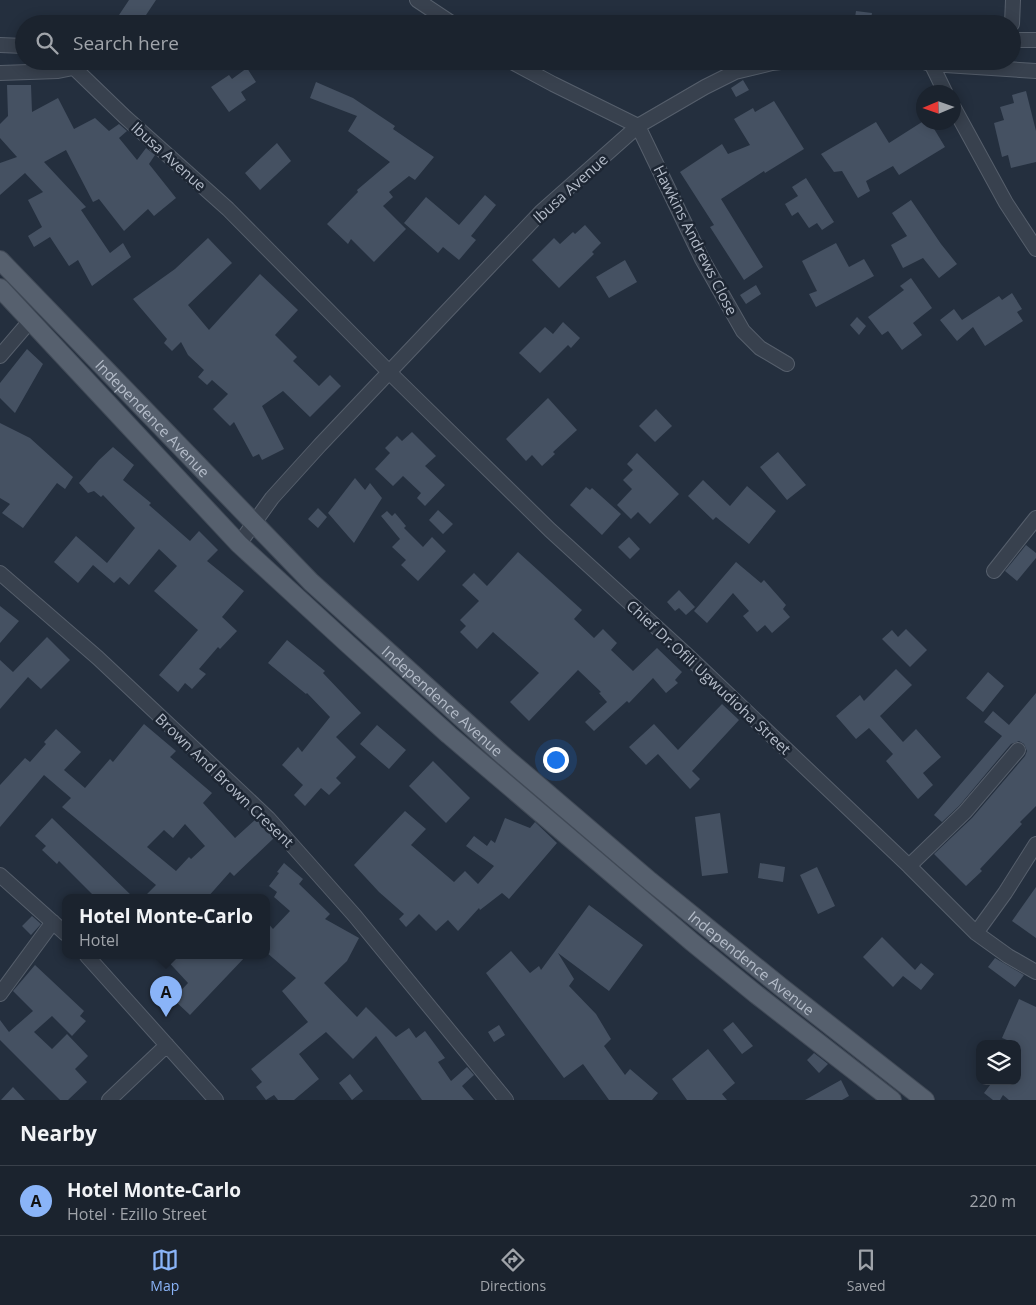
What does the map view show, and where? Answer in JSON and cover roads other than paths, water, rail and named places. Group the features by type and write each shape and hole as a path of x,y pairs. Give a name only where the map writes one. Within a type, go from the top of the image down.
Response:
{"main road":[{"name":"Independence Avenue","path":"0,260 311,582 588,828 773,981 925,1100"},
{"name":"Independence Avenue","path":"0,288 239,544 356,652 511,788 714,960 892,1100"},
{"path":"56,348 70,334"}],"street":[{"path":"417,0 440,15"},
{"path":"1012,15 1013,0"},
{"path":"1021,40 1036,40"},
{"path":"0,45 15,46"},
{"name":"Ibusa Avenue","path":"0,73 60,70"},
{"name":"Ibusa Avenue","path":"75,70 228,210 390,373"},
{"path":"527,70 638,126"},
{"name":"Ibusa Avenue","path":"239,544 272,498 541,212 638,126 705,87 735,72 744,70"},
{"path":"932,70 941,85"},
{"path":"1021,70 1036,71"},
{"path":"961,121 1006,203 1036,249"},
{"name":"Hawkins Andrews Close","path":"638,126 702,259 743,331 760,348 787,364"},
{"path":"0,356 30,321"},
{"name":"Chief Dr.Ofili Ugwudioha Street","path":"390,373 550,530 689,657 909,866 976,933 1008,956 1036,972"},
{"path":"994,571 1036,518"},
{"name":"Brown And Brown Cresent","path":"0,572 98,658 268,818 355,916 506,1100"},
{"path":"909,866 965,812 1018,750"},
{"path":"976,933 1036,845"},
{"path":"0,875 62,930"},
{"path":"0,994 53,922"},
{"path":"90,959 216,1100"},
{"path":"109,1100 167,1045"}],"place":[{"name":"Hotel Monte-Carlo","path":"166,1017"}]}
